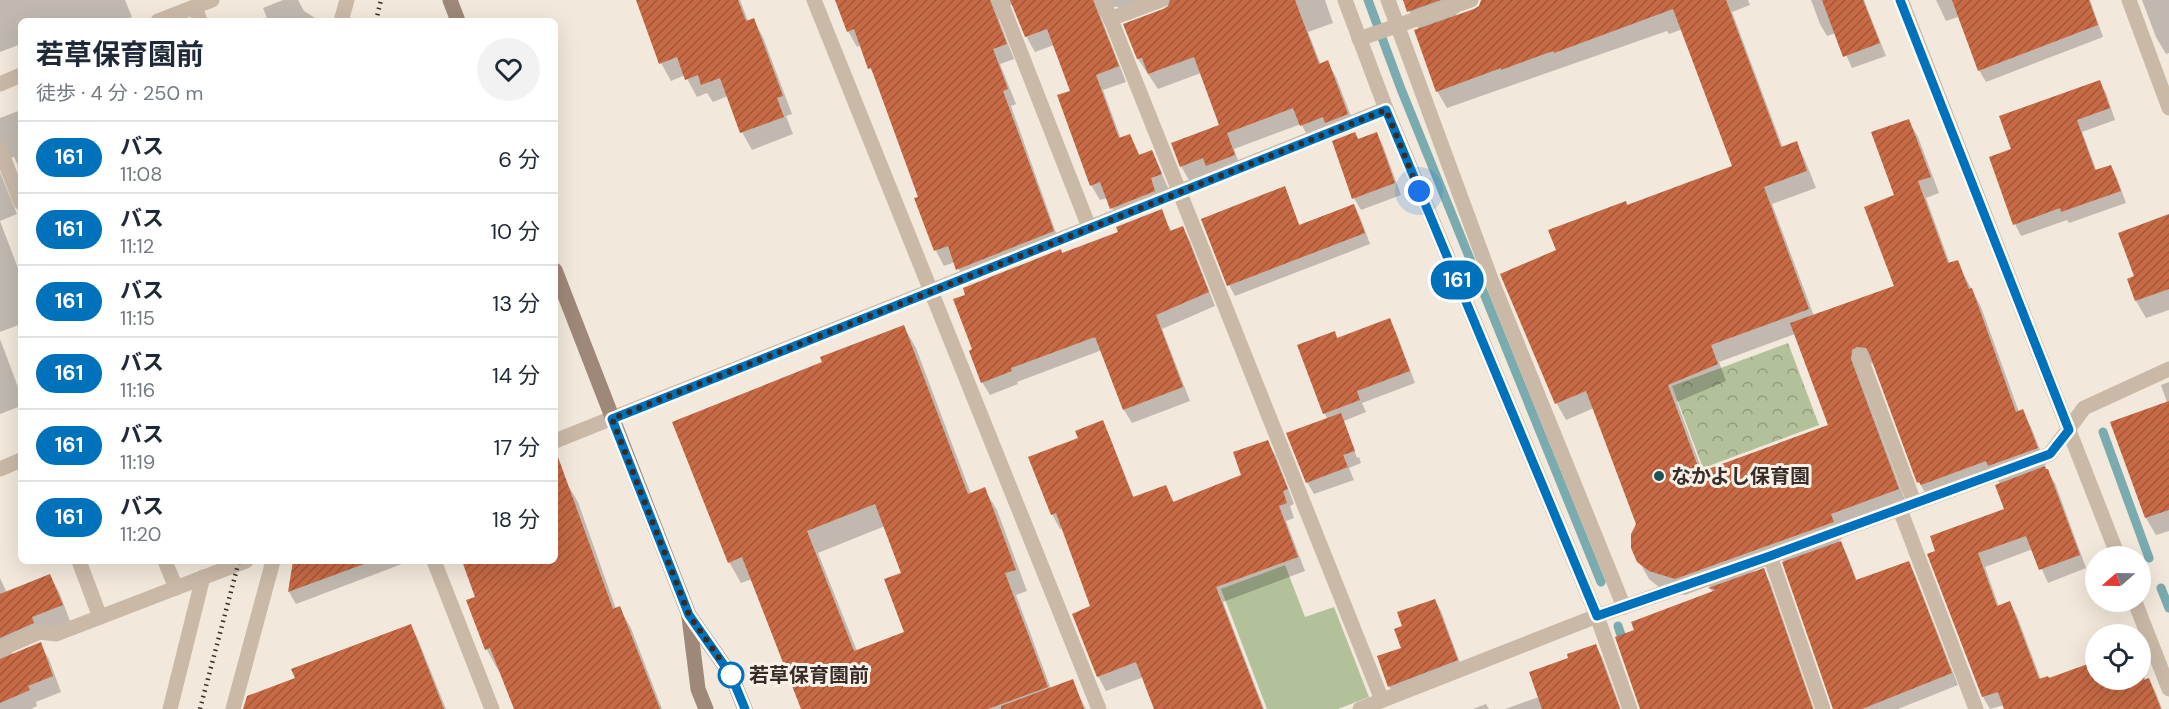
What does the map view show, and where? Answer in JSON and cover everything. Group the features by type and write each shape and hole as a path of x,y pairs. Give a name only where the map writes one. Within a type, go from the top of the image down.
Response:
{"street":[{"path":"175,18 197,14 212,0"},
{"path":"343,18 347,0"},
{"path":"450,0 457,18"},
{"path":"814,0 1099,709"},
{"path":"1000,0 1089,227"},
{"path":"1103,0 1382,700"},
{"path":"1110,19 1161,0"},
{"path":"1345,0 1364,37 1386,110 1597,616 1630,709"},
{"path":"1388,0 1394,27 1491,279 1624,606"},
{"path":"1364,37 1471,0"},
{"path":"1900,0 2114,546"},
{"path":"2129,0 2169,108"},
{"path":"0,84 18,76"},
{"path":"558,440 1386,110"},
{"path":"0,149 18,195"},
{"path":"558,278 689,615 731,675 745,709"},
{"path":"1860,356 1914,502"},
{"path":"1360,709 1624,606 1770,556 1899,507 2050,454 2084,408 2169,369"},
{"path":"0,469 18,461"},
{"path":"1899,507 1976,709"},
{"path":"1770,556 1824,709"},
{"path":"80,564 100,617"},
{"path":"166,564 176,588"},
{"path":"0,649 39,632 56,634 238,564"},
{"path":"234,709 272,564"},
{"path":"435,564 492,709"},
{"path":"170,709 202,578"},
{"path":"2139,612 2169,689"},
{"path":"689,615 698,689 706,709"}],"green space":[{"path":"1788,343 1819,425 1703,468 1672,386"},
{"path":"1285,565 1305,617 1334,607 1369,697 1338,709 1267,709 1221,589"}],"building":[{"path":"636,0 738,0 746,21 754,18 783,96 777,98 784,117 740,133 720,78 701,85 698,75 685,80 677,57 659,64"},
{"path":"835,0 990,0 1007,44 993,49 1008,89 1003,91 1054,231 956,270 948,246 934,251 914,198 918,197 871,68 868,69 854,29 847,32"},
{"path":"1010,0 1093,0 1119,66 1096,75 1119,138 1130,134 1139,155 1152,150 1162,174 1151,178 1155,191 1110,209 1100,182 1090,186 1057,95 1070,91 1047,29 1025,37"},
{"path":"1170,0 1295,0 1319,64 1328,60 1348,114 1325,123 1323,117 1300,126 1293,108 1227,133 1235,155 1206,166 1203,158 1180,167 1171,143 1219,125 1194,57 1148,74 1142,58 1137,59 1123,24 1163,9 1168,6"},
{"path":"1403,0 1441,0 1407,12"},
{"path":"1481,0 1726,0 1781,147 1797,141 1807,171 1764,187 1809,309 1711,345 1718,364 1668,385 1700,472 1828,425 1790,323 1894,286 1864,207 1894,195 1871,132 1909,119 1931,177 1918,181 1948,263 1958,260 1969,289 1972,288 2016,412 2023,409 2038,448 1988,466 1986,461 1921,485 1917,483 1869,353 1866,348 1857,347 1852,350 1851,359 1899,489 1831,514 1834,522 1675,579 1649,571 1637,562 1631,548 1631,534 1636,524 1586,391 1555,404 1500,274 1556,250 1548,230 1626,201 1627,205 1732,166 1673,9 1554,53 1553,51 1501,70 1501,68 1436,92 1414,30 1474,9 1479,6"},
{"path":"1822,0 1863,0 1880,43 1843,57"},
{"path":"1952,0 2089,0 2098,25 1978,71"},
{"path":"2100,80 2110,108 2077,120 2095,170 2111,165 2121,191 2061,212 2060,208 2013,225 1989,157 2011,149 1999,116"},
{"path":"1355,132 1358,139 1377,132 1395,183 1352,199 1332,141"},
{"path":"1285,186 1299,225 1354,204 1365,233 1227,286 1201,219"},
{"path":"1162,209 1170,231 1183,226 1209,292 1156,315 1183,387 1123,410 1095,337 1011,368 1012,371 981,383 969,351 972,349 953,299 965,295 963,288 1061,249 1062,253 1118,232 1116,227"},
{"path":"2169,214 2169,289 2135,301 2127,279 2134,276 2118,233"},
{"path":"1390,318 1410,371 1357,391 1360,400 1323,414 1297,345 1335,331 1337,338"},
{"path":"904,325 968,494 985,487 1016,570 1005,573 1048,687 988,709 801,709 742,557 728,563 672,422 822,362 820,357","holes":["875,504 901,573 884,579 904,632 854,651 807,531"]},
{"path":"2169,401 2169,510 2145,518 2110,422"},
{"path":"1341,413 1355,451 1343,455 1348,467 1306,483 1286,433"},
{"path":"1103,420 1133,497 1166,485 1173,502 1241,475 1233,452 1268,440 1288,489 1283,491 1287,503 1279,506 1298,557 1216,587 1263,709 1154,709 1136,662 1097,677 1072,614 1090,606 1056,513 1051,515 1028,457 1078,438 1075,431"},
{"path":"558,457 613,609 620,606 660,709 514,709 490,648 485,650 466,600 475,597 463,564 558,564"},
{"path":"2045,466 2080,555 2039,570 2026,536 1978,553 1997,606 2010,601 2039,679 2048,676 2049,678 2085,665 2085,690 2151,690 2151,683 2161,709 2004,709 1998,692 1982,697 1927,554 1935,551 1930,536 2004,509 1995,485"},
{"path":"1841,541 1856,580 1909,561 1952,673 1862,709 1833,709 1782,562"},
{"path":"293,564 364,564 288,592"},
{"path":"1764,568 1813,709 1640,709 1615,637 1634,630 1631,622 1716,590 1708,588"},
{"path":"50,574 63,605 32,617 34,623 0,638 0,594"},
{"path":"1435,599 1458,660 1388,687 1377,656 1401,648 1394,629 1402,626 1397,612"},
{"path":"411,624 444,709 243,709 247,696 295,678 291,669"},
{"path":"41,642 53,676 28,686 30,690 0,703 0,659"},
{"path":"1596,644 1620,709 1542,709 1529,672 1568,658 1567,654"},
{"path":"1073,679 1084,709 1001,709 1001,706"}],"waterway":[{"path":"1368,0 1401,89 1601,582"},
{"path":"2103,432 2145,546"},
{"path":"2161,588 2169,608"},
{"path":"1618,626 1625,647"}],"railway":[{"path":"377,18 381,0"},
{"path":"200,709 238,564"}],"bus line":[{"name":"161","path":"745,709 731,675 689,615 612,419 1386,110 1597,616 2050,454 2069,430 1900,0"}],"place":[{"name":"なかよし保育園","path":"1659,476"},
{"name":"若草保育園前","path":"731,675"}],"route":[{"path":"731,675 689,615 612,419 1386,110 1419,191"}]}
